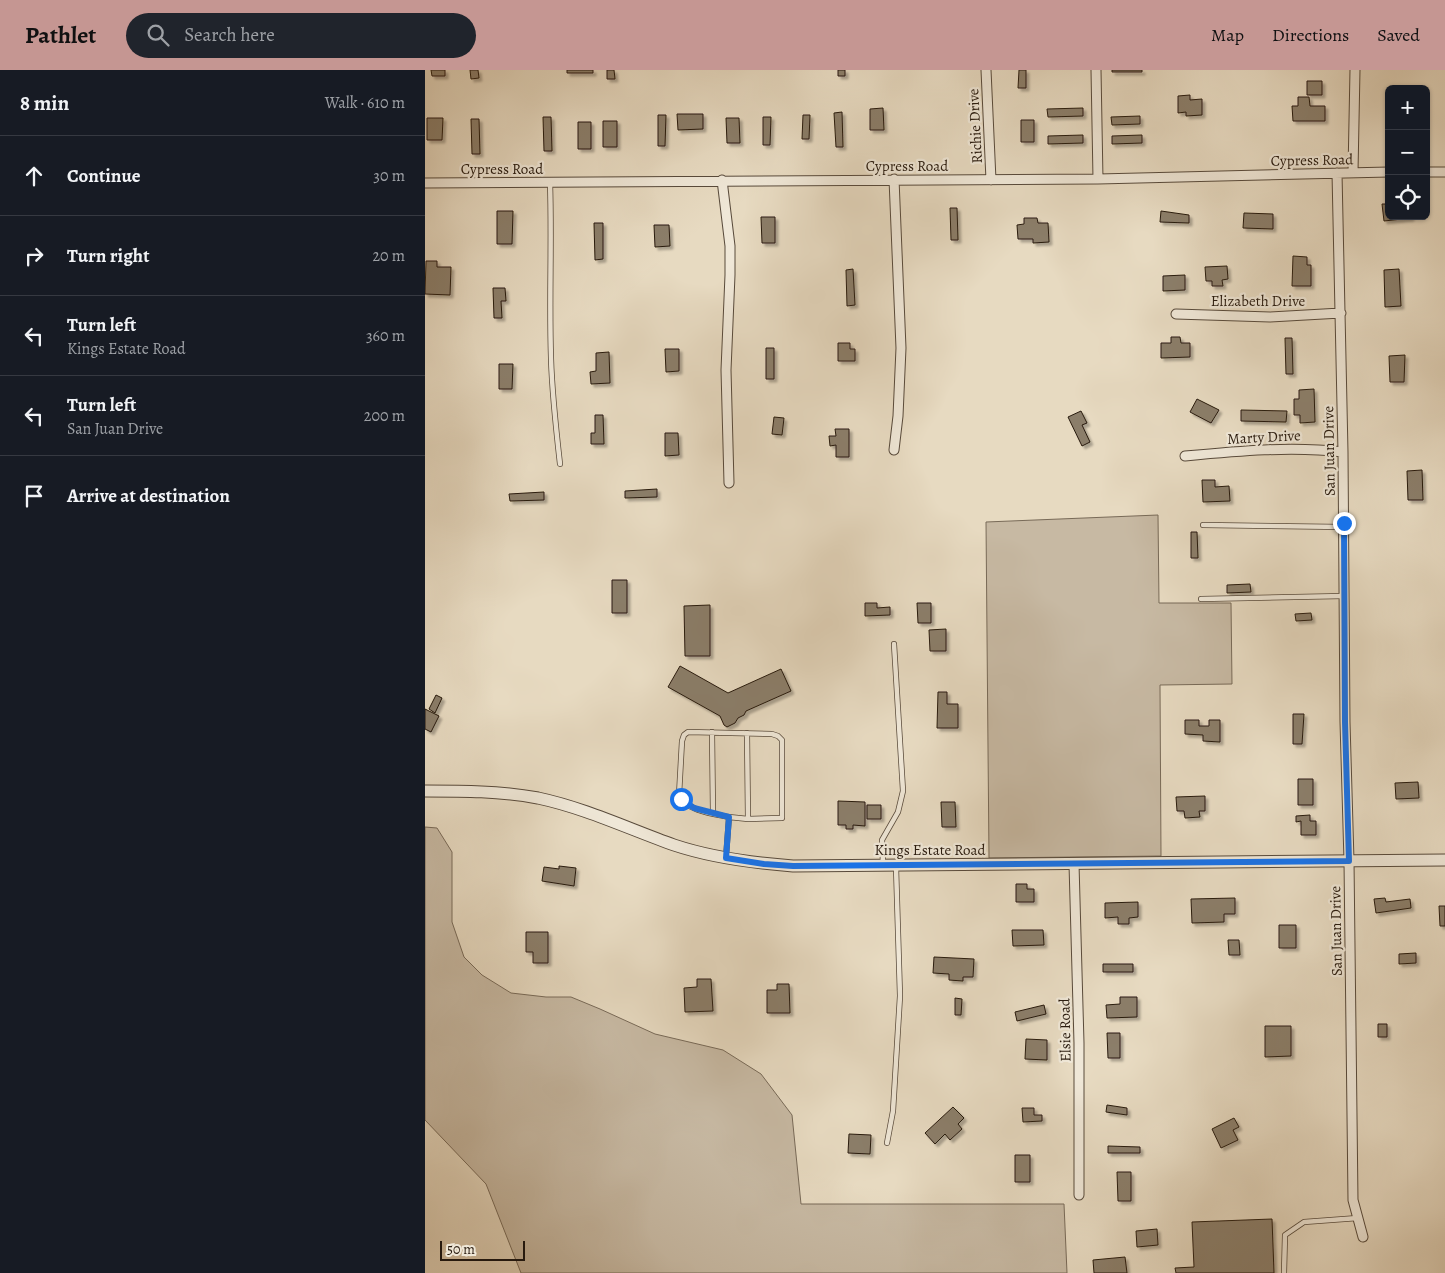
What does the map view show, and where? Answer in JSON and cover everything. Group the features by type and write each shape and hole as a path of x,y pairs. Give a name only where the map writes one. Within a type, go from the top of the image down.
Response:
{"street":[{"name":"Richie Drive","path":"986,70 991,180"},
{"path":"1096,70 1098,179"},
{"path":"1353,172 1355,70"},
{"name":"Cypress Road","path":"425,183 1098,179 1385,172"},
{"path":"1430,172 1445,172"},
{"name":"San Juan Drive","path":"1337,173 1341,313 1353,1200 1363,1237"},
{"path":"894,179 901,348 899,408 894,450"},
{"path":"722,180 730,246 726,370 729,483"},
{"name":"Elizabeth Drive","path":"1175,314 1270,317 1341,313"},
{"name":"Marty Drive","path":"1185,456 1293,449 1321,449 1343,452"},
{"name":"Kings Estate Road","path":"425,792 487,791 539,798 565,805 676,846 726,858 793,866 1445,860"},
{"name":"Elsie Road","path":"1074,864 1079,1043 1079,1195"}],"lane":[{"path":"550,182 551,356 553,410 560,464"},
{"path":"1203,526 1344,527"},
{"path":"1201,600 1344,596"},
{"path":"883,865 882,840 898,812 903,791 894,644"},
{"path":"688,732 747,733 772,734 782,740 783,818 748,819 729,817 713,814 686,804 679,795 682,740 684,735 688,732"},
{"path":"712,732 713,814"},
{"path":"747,733 748,819"},
{"path":"726,858 729,817"},
{"path":"887,1144 893,1111 898,1054 900,996 896,865"},
{"path":"1284,1273 1285,1235 1304,1222 1358,1218"}],"shaded area":[{"path":"1158,515 1159,603 1231,603 1232,684 1160,685 1161,856 989,858 986,522"},
{"path":"425,827 437,828 452,852 452,922 464,957 482,975 511,993 546,997 571,997 655,1034 723,1050 761,1074 792,1115 801,1204 1064,1204 1067,1273 521,1273 486,1184 425,1120"}],"building":[{"path":"431,70 445,70 445,76 432,76"},
{"path":"470,70 478,70 479,78 471,79"},
{"path":"567,70 593,70 593,73 567,73"},
{"path":"607,70 614,70 615,79 607,79"},
{"path":"838,70 845,70 845,76 838,76"},
{"path":"1019,70 1026,70 1026,88 1018,88"},
{"path":"1112,70 1142,70 1142,72 1112,72"},
{"path":"1307,81 1322,81 1322,95 1307,95"},
{"path":"1190,95 1190,100 1202,99 1202,115 1186,116 1186,112 1178,113 1178,96"},
{"path":"1298,97 1309,97 1310,106 1325,106 1325,121 1293,121 1292,106 1298,106"},
{"path":"883,108 884,130 870,130 870,109"},
{"path":"1083,108 1083,116 1048,117 1047,109"},
{"path":"842,112 843,147 836,147 834,113"},
{"path":"677,114 703,114 703,129 678,130"},
{"path":"658,115 666,115 665,146 658,146"},
{"path":"803,115 810,115 809,139 802,139"},
{"path":"1140,116 1140,124 1112,125 1111,117"},
{"path":"543,117 551,117 552,151 544,151"},
{"path":"763,117 771,117 770,145 763,145"},
{"path":"427,118 443,118 442,140 427,140"},
{"path":"726,118 739,118 740,143 727,143"},
{"path":"471,119 479,119 480,154 472,154"},
{"path":"1021,120 1034,120 1034,142 1021,142"},
{"path":"603,121 617,121 617,147 603,147"},
{"path":"578,122 591,122 591,149 578,149"},
{"path":"1083,135 1083,143 1048,144 1048,136"},
{"path":"1142,135 1142,143 1112,144 1112,136"},
{"path":"1382,204 1385,204 1385,220 1393,220 1384,221"},
{"path":"950,208 957,208 958,240 951,240"},
{"path":"497,211 513,211 512,244 497,244"},
{"path":"1161,211 1189,215 1189,223 1160,222"},
{"path":"1244,213 1273,214 1273,229 1243,228"},
{"path":"761,217 775,217 775,243 762,243"},
{"path":"1024,218 1037,218 1038,223 1048,223 1049,242 1033,243 1033,239 1018,239 1017,225 1024,224"},
{"path":"594,223 603,223 603,259 595,260"},
{"path":"654,225 669,225 670,246 655,247"},
{"path":"1293,256 1307,257 1307,265 1311,265 1311,286 1292,286"},
{"path":"426,261 437,261 437,267 451,267 450,295 425,294"},
{"path":"1227,266 1228,279 1222,280 1223,286 1212,286 1212,281 1206,281 1205,267"},
{"path":"853,269 855,305 847,306 846,270"},
{"path":"1399,269 1401,306 1385,307 1384,270"},
{"path":"1185,275 1185,290 1163,291 1163,276"},
{"path":"493,288 505,288 506,301 501,301 502,318 494,318"},
{"path":"1171,337 1180,337 1181,343 1190,343 1190,357 1161,358 1161,343 1171,343"},
{"path":"1285,338 1292,338 1293,374 1286,374"},
{"path":"838,343 850,343 850,349 855,349 855,361 838,361"},
{"path":"766,348 774,348 774,379 766,379"},
{"path":"665,349 679,349 679,371 666,372"},
{"path":"609,352 610,383 591,384 590,372 596,371 596,353"},
{"path":"1405,355 1404,382 1390,382 1389,356"},
{"path":"499,364 513,364 512,389 499,389"},
{"path":"1314,389 1315,422 1300,423 1300,415 1294,415 1294,399 1299,399 1299,390"},
{"path":"1197,399 1219,410 1211,423 1190,412"},
{"path":"1241,410 1287,411 1286,422 1241,421"},
{"path":"1081,411 1087,423 1082,425 1090,442 1082,446 1068,417"},
{"path":"595,415 603,415 604,444 591,444 591,433 595,433"},
{"path":"774,417 784,418 782,435 772,434"},
{"path":"835,429 849,429 849,457 836,457 836,445 830,446 829,436 836,436"},
{"path":"665,433 678,433 679,455 665,456"},
{"path":"1422,470 1423,500 1408,500 1407,471"},
{"path":"1202,480 1215,480 1215,487 1229,486 1230,501 1203,502"},
{"path":"657,489 657,497 625,498 625,491"},
{"path":"544,492 544,500 510,501 509,494"},
{"path":"1191,532 1197,532 1198,558 1191,558"},
{"path":"612,580 627,580 627,613 612,613"},
{"path":"1250,584 1251,592 1227,593 1227,585"},
{"path":"865,603 877,603 877,608 890,607 890,615 865,616"},
{"path":"917,603 931,603 931,623 918,623"},
{"path":"710,605 710,656 685,656 684,606"},
{"path":"1311,613 1312,620 1296,621 1295,614"},
{"path":"946,629 946,651 930,651 929,630"},
{"path":"680,666 728,693 781,669 791,691 746,711 735,723 727,727 720,716 668,687"},
{"path":"938,692 947,692 947,704 958,704 958,728 937,728"},
{"path":"436,695 442,698 435,713 429,709"},
{"path":"425,709 439,716 431,732 425,729"},
{"path":"1293,714 1304,714 1302,744 1293,744"},
{"path":"1185,720 1199,720 1199,726 1209,726 1209,720 1220,720 1220,742 1203,741 1203,735 1185,734"},
{"path":"1298,779 1313,779 1313,805 1298,805"},
{"path":"1418,782 1419,798 1396,799 1395,783"},
{"path":"1205,796 1205,811 1199,811 1200,817 1185,818 1184,811 1177,811 1176,797"},
{"path":"838,801 865,802 865,826 853,825 853,829 846,829 846,825 838,825"},
{"path":"941,802 955,802 956,827 942,827"},
{"path":"867,805 881,805 881,819 867,819"},
{"path":"1310,815 1310,821 1316,821 1316,835 1301,835 1301,821 1296,822 1296,816"},
{"path":"559,866 576,868 574,886 542,881 544,867 559,869"},
{"path":"1016,884 1027,884 1027,889 1034,889 1034,902 1016,902"},
{"path":"1235,898 1235,914 1224,914 1224,922 1192,923 1191,899"},
{"path":"1385,898 1386,902 1410,899 1411,908 1376,913 1374,899"},
{"path":"1138,902 1138,917 1129,918 1129,924 1118,924 1118,917 1105,918 1105,903"},
{"path":"1439,906 1445,906 1445,926 1440,926"},
{"path":"1279,925 1296,925 1296,948 1279,948"},
{"path":"1012,930 1043,930 1044,945 1013,946"},
{"path":"526,932 548,932 548,963 533,963 533,952 526,952"},
{"path":"1228,940 1239,940 1240,955 1229,955"},
{"path":"1416,953 1416,963 1399,964 1399,954"},
{"path":"934,957 974,959 973,977 963,977 963,981 949,980 949,974 933,973"},
{"path":"1103,964 1133,964 1133,972 1103,972"},
{"path":"697,979 711,979 713,1011 685,1012 684,988 697,987"},
{"path":"777,984 789,984 790,1013 767,1013 767,990 777,990"},
{"path":"1120,997 1137,997 1137,1017 1107,1018 1106,1005 1120,1004"},
{"path":"955,998 962,999 961,1015 955,1015"},
{"path":"1044,1005 1046,1014 1017,1021 1015,1012"},
{"path":"1378,1024 1387,1024 1387,1037 1378,1037"},
{"path":"1265,1026 1291,1026 1291,1056 1265,1057"},
{"path":"1107,1033 1120,1033 1120,1058 1108,1058"},
{"path":"1026,1039 1047,1040 1047,1060 1025,1059"},
{"path":"1107,1105 1127,1108 1127,1115 1106,1112"},
{"path":"953,1107 964,1118 958,1124 962,1129 950,1140 945,1134 935,1144 925,1133"},
{"path":"1022,1108 1034,1108 1034,1115 1042,1115 1042,1121 1023,1122"},
{"path":"1234,1118 1239,1127 1233,1130 1238,1140 1221,1148 1212,1129"},
{"path":"849,1134 871,1135 870,1154 848,1153"},
{"path":"1108,1146 1140,1147 1140,1153 1108,1153"},
{"path":"1015,1155 1030,1155 1030,1182 1015,1182"},
{"path":"1117,1172 1131,1172 1131,1201 1118,1201"},
{"path":"1272,1219 1274,1273 1176,1273 1175,1268 1194,1267 1192,1222"},
{"path":"1157,1229 1158,1245 1137,1247 1136,1231"},
{"path":"1125,1257 1127,1273 1094,1273 1093,1260"}],"route":[{"path":"681,799 694,808 729,817 726,858 764,864 793,866 1349,861 1345,722 1344,523"}]}
